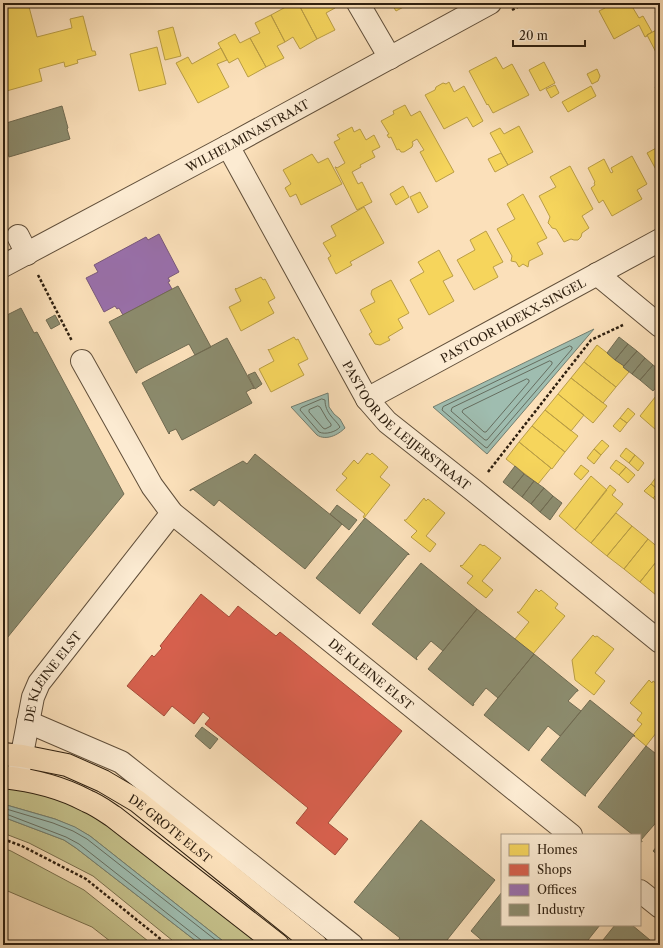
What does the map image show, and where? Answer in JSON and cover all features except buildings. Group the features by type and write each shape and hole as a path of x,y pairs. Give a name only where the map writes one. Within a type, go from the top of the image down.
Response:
{"main road":[{"name":"DE GROTE ELST","path":"12,755 66,764 103,781 137,801 316,945"},
{"name":"DE GROTE ELST","path":"10,778 53,786 86,800 114,816 278,945"}],"street":[{"path":"358,3 390,58"},
{"name":"WILHELMINASTRAAT","path":"3,266 22,245 228,146 490,3"},
{"name":"PASTOOR DE LEIJERSTRAAT","path":"228,146 367,400 387,422 660,642"},
{"name":"PASTOOR HOEKX-SINGEL","path":"367,400 660,240"},
{"path":"597,274 652,320"},
{"name":"DE KLEINE ELST","path":"82,362 152,486 172,513 570,834"},
{"name":"DE KLEINE ELST","path":"10,778 12,755 28,722 33,697 39,683 172,513"},
{"path":"28,722 121,762 352,945"},
{"path":"641,892 660,907"}],"path":[{"path":"22,245 82,362"},
{"path":"473,490 591,340 652,320"},
{"path":"3,839 22,846 86,879 168,945"}],"shaded area":[{"path":"3,783 17,784 96,813 265,945 228,945 90,836 55,819 3,804"},
{"path":"3,817 64,840 201,945 178,945 93,876 29,843 3,833"},
{"path":"3,848 84,890 153,945 115,945 92,927 3,889"}],"water":[{"path":"594,329 487,454 433,407"},
{"path":"328,393 329,407 340,419 345,428 335,435 320,437 291,407"},
{"path":"3,804 55,819 75,827 90,836 228,945 201,945 64,840 3,817"}]}
